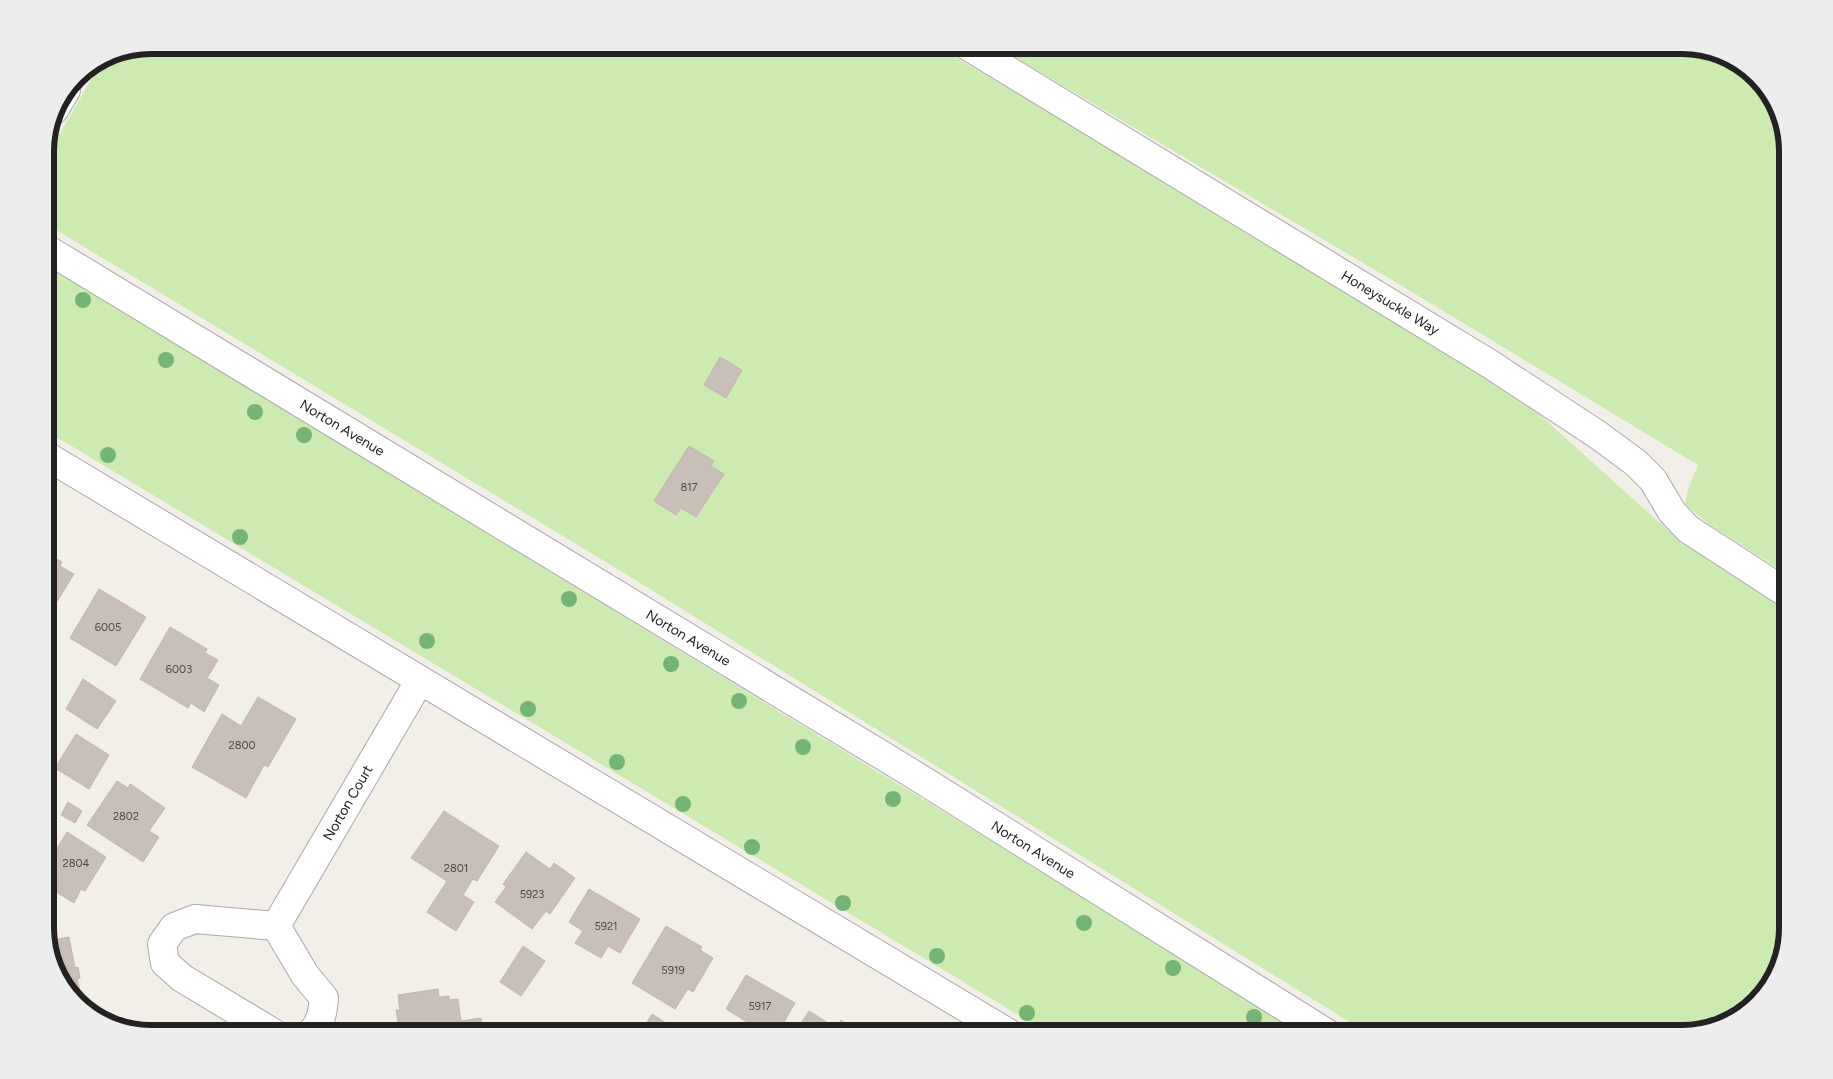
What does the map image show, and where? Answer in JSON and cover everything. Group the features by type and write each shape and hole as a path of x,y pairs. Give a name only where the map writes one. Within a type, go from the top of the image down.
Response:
{"street":[{"name":"Honeysuckle Way","path":"981,54 1490,364 1598,435 1636,463 1653,480 1672,512 1688,529 1779,588"},
{"name":"Norton Avenue","path":"54,253 908,771 1314,1025"},
{"path":"54,460 995,1025"},
{"name":"Norton Court","path":"276,926 420,680"},
{"path":"260,1025 182,978 165,963 162,944 174,927 194,919 276,926 304,975 324,998 322,1013 316,1025"}],"green space":[{"path":"950,54 1426,338 1540,415 1682,543 1779,603 1779,928 1776,953 1772,965 1759,987 1741,1005 1719,1018 1695,1024 1354,1025 619,570 54,229 54,143 96,71 114,61 138,55"},
{"path":"1009,54 1682,54 1707,57 1731,67 1751,82 1763,97 1774,120 1779,145 1779,569 1710,525 1685,504 1688,489 1698,465 1392,280"},
{"path":"54,270 1293,1025 1035,1025 54,436"}],"building":[{"path":"720,357 742,370 726,398 704,385"},
{"path":"689,446 714,461 711,466 724,474 696,517 681,508 676,515 654,501"},
{"path":"54,557 62,562 60,566 74,574 54,606"},
{"path":"99,589 146,617 116,666 70,638"},
{"path":"170,627 207,649 205,653 218,660 207,678 219,685 204,712 191,703 188,708 140,679"},
{"path":"83,679 116,701 97,729 66,709"},
{"path":"258,697 296,719 268,767 264,765 246,798 192,767 222,714 241,726"},
{"path":"76,734 109,755 89,789 55,768"},
{"path":"117,781 128,788 130,784 165,808 149,831 159,837 143,862 87,825"},
{"path":"68,802 82,811 75,823 61,815"},
{"path":"444,811 499,846 477,881 473,879 463,895 474,902 456,931 427,912 447,881 411,858"},
{"path":"67,832 106,857 85,891 81,889 74,903 54,891 54,853"},
{"path":"526,852 550,869 554,863 575,878 550,914 546,911 532,929 495,902 506,887 503,884"},
{"path":"589,889 640,919 620,953 608,946 601,958 575,943 583,931 569,922"},
{"path":"666,926 702,947 700,950 713,958 693,992 688,989 675,1009 632,983"},
{"path":"69,937 75,968 78,967 80,978 77,979 80,991 78,992 74,987 61,965 55,940"},
{"path":"523,946 545,961 521,996 500,982"},
{"path":"746,975 795,1003 782,1025 749,1025 726,1009"},
{"path":"438,989 439,997 449,996 449,1000 458,999 461,1021 481,1018 482,1025 398,1025 396,1010 400,1010 398,995"},
{"path":"809,1011 831,1025 800,1025"},
{"path":"652,1014 669,1025 645,1025"},
{"path":"841,1020 848,1025 838,1025"}]}
